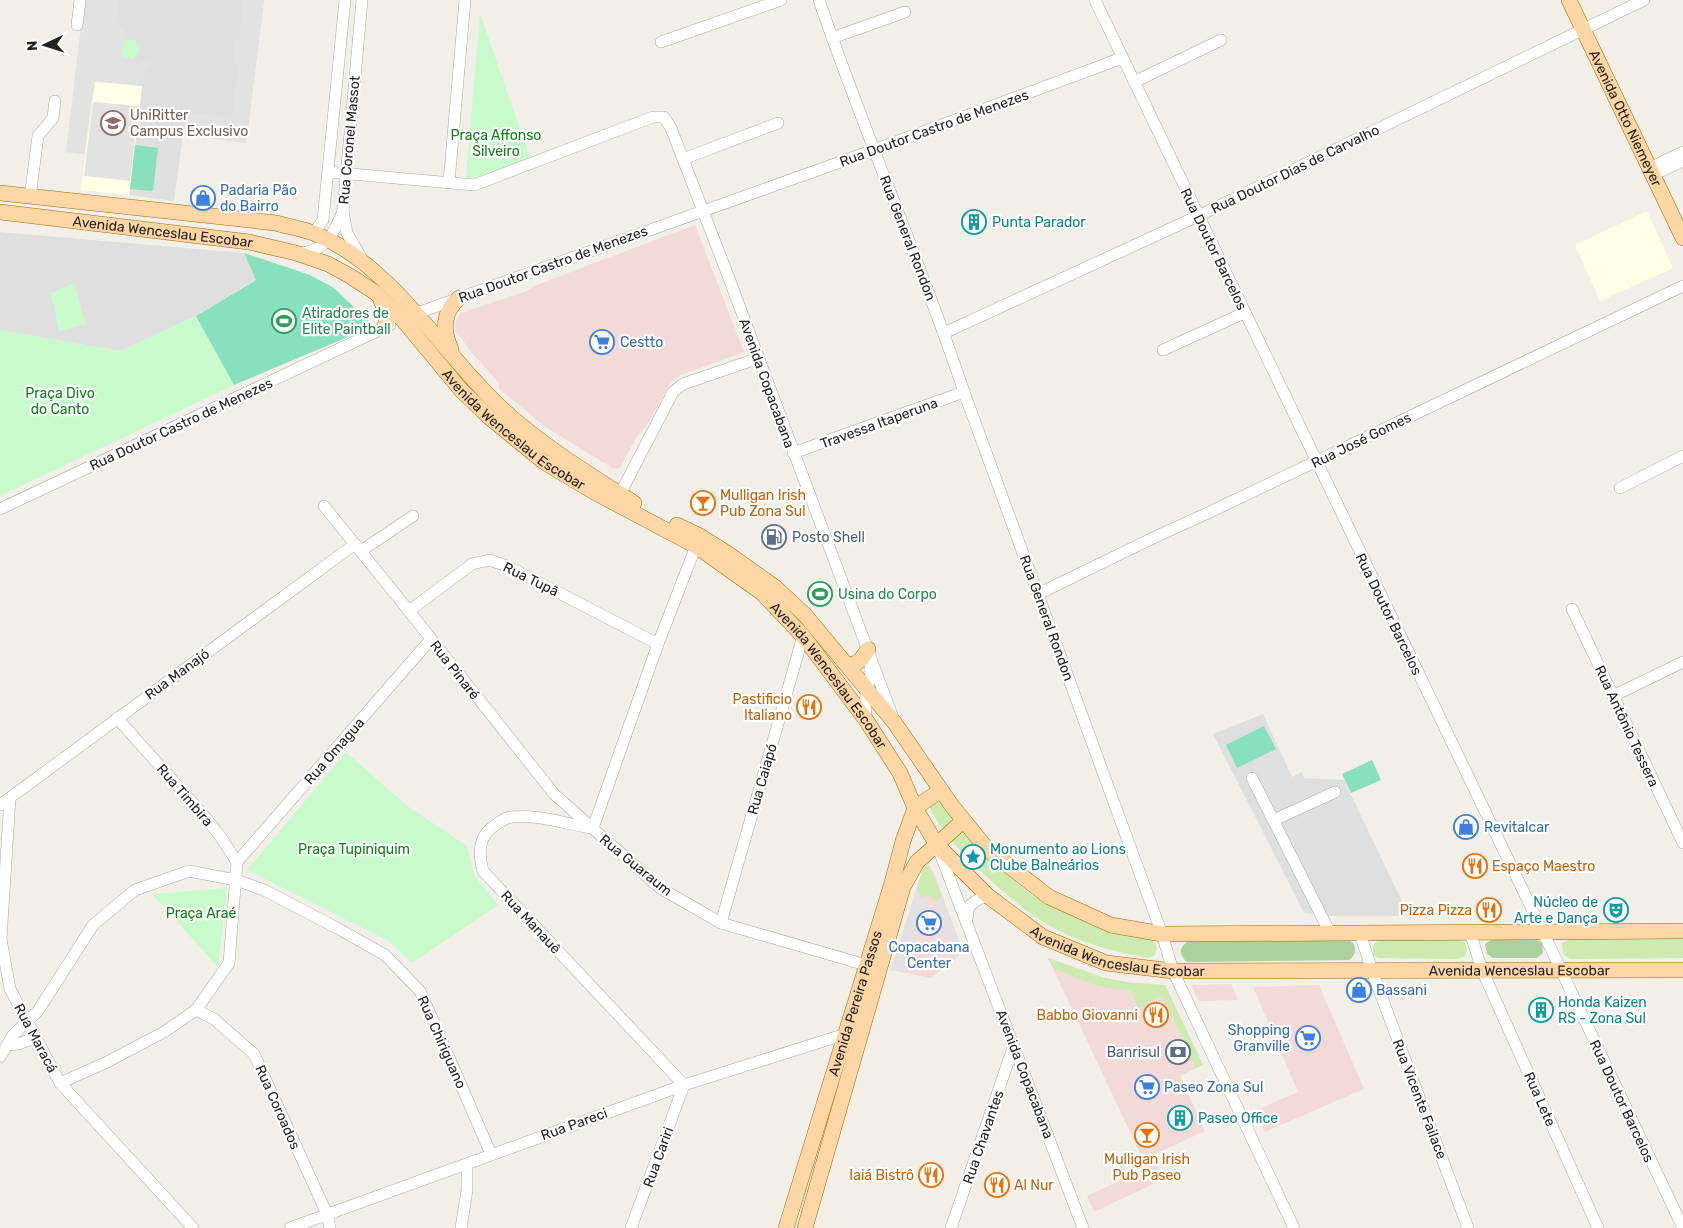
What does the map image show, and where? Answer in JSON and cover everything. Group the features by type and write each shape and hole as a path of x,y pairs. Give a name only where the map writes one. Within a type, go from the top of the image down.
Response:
{"main road":[{"name":"Avenida Otto Niemeyer","path":"1569,0 1683,238"},
{"name":"Avenida Wenceslau Escobar","path":"0,193 276,224 321,237 365,265 416,313 471,378 531,434 556,453 636,504 700,536 776,587 805,615 869,689 963,821 987,849 1049,897 1111,925 1162,934 1683,931"},
{"name":"Avenida Wenceslau Escobar","path":"0,212 248,242 296,253 328,264 376,294 402,319 461,390 489,417 544,462 594,492 696,546 762,593 803,636 866,720 900,773 915,808 937,844 988,896 1043,936 1106,963 1173,972 1683,970"},
{"path":"376,294 386,312 387,323 384,328"},
{"path":"454,357 446,340 444,322 452,304 459,298"},
{"path":"594,492 620,494"},
{"path":"849,666 857,664 864,658 868,649"},
{"path":"915,808 941,790"},
{"name":"Avenida Pereira Passos","path":"786,1228 845,1034 873,968 898,885 903,841 915,808"},
{"name":"Avenida Pereira Passos","path":"898,885 917,862 963,821"},
{"name":"Avenida Pereira Passos","path":"805,1228 862,1030 873,968"},
{"path":"796,1196 812,1202"}],"street":[{"path":"76,26 80,0"},
{"name":"Rua Coronel Massot","path":"296,253 316,251 321,237 345,0"},
{"name":"Rua Coronel Massot","path":"321,237 336,229 343,211 362,0"},
{"path":"329,172 449,182 465,0"},
{"path":"661,42 781,0"},
{"name":"Rua General Rondon","path":"819,0 944,333 1162,934 1173,972 1294,1228"},
{"name":"Rua Doutor Barcelos","path":"1094,0 1543,932 1683,1228"},
{"name":"Rua Doutor Dias de Carvalho","path":"944,333 1198,216 1644,0"},
{"path":"832,38 905,12"},
{"path":"1134,82 1221,40"},
{"name":"Rua Doutor Castro de Menezes","path":"0,509 416,313 874,150 1122,58"},
{"path":"30,197 38,136 53,118 55,101"},
{"name":"Avenida Copacabana","path":"449,182 474,185 653,117 664,117 671,128 703,211 894,722"},
{"path":"683,159 778,124"},
{"path":"1651,172 1683,152"},
{"path":"1651,172 1683,161"},
{"path":"343,211 347,233 365,265"},
{"name":"Rua José Gomes","path":"1038,594 1155,536 1683,286"},
{"path":"1163,350 1244,313"},
{"path":"620,494 673,392 683,384 758,358"},
{"name":"Travessa Itaperuna","path":"793,454 964,392"},
{"path":"1620,488 1683,456"},
{"name":"Rua Pinaré","path":"324,506 554,794 592,828"},
{"name":"Rua Manajó","path":"0,805 117,718 358,548 413,516"},
{"name":"Rua Guaraum","path":"696,546 658,644 592,828 660,888 721,923 873,968"},
{"name":"Rua Tupã","path":"409,611 472,564 489,560 507,566 658,644"},
{"name":"Rua Antônio Tessera","path":"1572,609 1683,843"},
{"name":"Rua Caiapó","path":"721,923 803,636"},
{"name":"Rua Omagua","path":"237,862 431,640"},
{"name":"Avenida Copacabana","path":"866,720 865,700 869,689 871,673 868,649"},
{"path":"1613,696 1683,662"},
{"name":"Rua Timbira","path":"117,718 202,812 237,862"},
{"path":"1252,778 1330,933"},
{"path":"1274,820 1335,792"},
{"name":"Rua Maracá","path":"10,798 3,854 1,939 10,989 60,1083 193,1228"},
{"name":"Rua Manauê","path":"592,828 527,817 508,817 491,827 482,839 479,854 483,871 684,1085"},
{"name":"Avenida Copacabana","path":"937,844 1083,1228"},
{"path":"60,1083 106,1063 164,1032 196,1010 229,963 237,862"},
{"path":"0,1057 13,1035 38,1011 93,924 135,890 189,872 236,880"},
{"name":"Rua Chiriguano","path":"236,880 264,890 385,955 420,991 491,1154"},
{"path":"967,920 968,906 988,896"},
{"name":"Rua Lete","path":"1470,932 1482,970 1598,1228"},
{"name":"Rua Vicente Failace","path":"1360,933 1372,971 1468,1228"},
{"name":"Rua Coroados","path":"196,1010 214,1018 254,1054 327,1214 330,1228"},
{"name":"Rua Pareci","path":"290,1228 684,1085 862,1030"},
{"path":"7,1045 18,1044 36,1038"},
{"name":"Rua Chavantes","path":"951,1228 1014,1045"},
{"name":"Rua Cariri","path":"631,1228 684,1085"},
{"path":"461,1228 467,1190 467,1164"}],"shaded area":[{"path":"84,0 119,0 116,20 125,31 121,64 138,65 143,61 149,61 151,64 146,69 142,86 95,81 84,154 66,152"},
{"path":"105,0 264,0 246,143 183,135 174,201 129,195 142,86 95,81"},
{"path":"242,0 264,0 246,143 182,134 185,112 232,117 238,66 233,60 234,43 240,38"},
{"name":"UniRitter Campus Exclusivo","path":"95,82 142,86 129,195 81,190"},
{"name":"UniRitter Campus Exclusivo","path":"93,102 139,106 130,181 84,176"},
{"path":"1647,211 1673,268 1600,301 1575,245"},
{"name":"Cestto","path":"695,225 744,352 678,376 669,385 647,426 637,436 620,468 614,469 547,428 499,389 499,383 472,353 456,331 455,322 461,313 524,292 539,284"},
{"path":"0,232 244,253 256,279 196,316 120,351 0,330"},
{"path":"1263,714 1292,777 1302,772 1304,778 1344,780 1409,916 1330,916 1304,913 1213,734"},
{"name":"Copacabana Center","path":"929,865 934,873 963,951 931,978 891,970 923,868"},
{"path":"917,889 925,905 905,973 891,970"},
{"path":"941,895 963,951 956,958 935,906"},
{"name":"Paseo Zona Sul","path":"1048,958 1105,978 1132,983 1165,985 1203,1065 1180,1076 1205,1131 1153,1155 1164,1179 1094,1212 1087,1196 1147,1168"},
{"path":"1231,984 1238,1000 1199,1001 1191,985"},
{"name":"Shopping Granville","path":"1319,985 1364,1089 1265,1132 1256,1110 1298,1092 1253,987"}],"green space":[{"name":"Praça Affonso Silveiro","path":"480,13 530,158 485,176 466,178"},
{"path":"124,39 135,40 139,46 139,53 133,59 122,58"},
{"path":"135,145 158,148 153,191 130,189"},
{"name":"Atiradores de Elite Paintball","path":"244,253 310,275 334,288 374,326 234,385 196,316 256,280"},
{"path":"74,283 86,325 59,331 51,293"},
{"name":"Praça Divo do Canto","path":"196,316 234,385 0,496 0,330 120,351"},
{"path":"1264,726 1276,749 1237,768 1226,745"},
{"name":"Praça Tupiniquim","path":"346,752 406,805 467,846 474,875 498,905 412,963 389,941 247,870"},
{"path":"1372,760 1381,780 1351,793 1342,774"},
{"path":"938,800 952,818 952,822 945,828 941,827 930,809 930,805"},
{"path":"961,830 982,854 1032,895 1052,906 1151,939 1157,948 1155,955 1149,958 1097,946 1072,937 1048,925 996,886 971,862 950,839"},
{"path":"929,865 941,895 937,902 929,895 921,898 917,889 923,868"},
{"name":"Praça Araé","path":"227,888 218,967 152,894"},
{"path":"1683,937 1683,958 1570,959 1563,954 1562,943 1571,939"},
{"path":"1536,938 1542,943 1543,953 1537,958 1493,958 1487,954 1485,944 1492,939"},
{"path":"1455,939 1464,941 1467,949 1465,956 1458,959 1378,958 1373,955 1373,945 1378,941"},
{"path":"1349,940 1354,944 1355,949 1354,955 1349,960 1187,962 1181,953 1183,946 1189,941"},
{"path":"1048,958 1105,978 1132,983 1165,985 1203,1065 1196,1068 1162,996 1138,1007 1130,990 1109,988 1081,980 1053,968"}],"place":[{"name":"UniRitter Campus Exclusivo","path":"113,123"},
{"name":"Padaria Pão do Bairro","path":"203,198"},
{"name":"Punta Parador","path":"974,222"},
{"name":"Atiradores de Elite Paintball","path":"284,321"},
{"name":"Cestto","path":"602,342"},
{"name":"Mulligan Irish Pub Zona Sul","path":"703,503"},
{"name":"Posto Shell","path":"774,537"},
{"name":"Usina do Corpo","path":"820,594"},
{"name":"Pastificio Italiano","path":"809,707"},
{"name":"Revitalcar","path":"1466,827"},
{"name":"Monumento ao Lions Clube Balneários","path":"973,857"},
{"name":"Espaço Maestro","path":"1475,866"},
{"name":"Pizza Pizza","path":"1489,910"},
{"name":"Núcleo de Arte e Dança","path":"1616,910"},
{"name":"Copacabana Center","path":"929,923"},
{"name":"Bassani","path":"1359,990"},
{"name":"Honda Kaizen RS - Zona Sul","path":"1541,1010"},
{"name":"Babbo Giovanni","path":"1156,1015"},
{"name":"Shopping Granville","path":"1308,1038"},
{"name":"Banrisul","path":"1178,1052"},
{"name":"Paseo Zona Sul","path":"1147,1087"},
{"name":"Paseo Office","path":"1180,1118"},
{"name":"Mulligan Irish Pub Paseo","path":"1147,1135"},
{"name":"Iaiá Bistrô","path":"931,1175"},
{"name":"Al Nur","path":"997,1185"}]}
